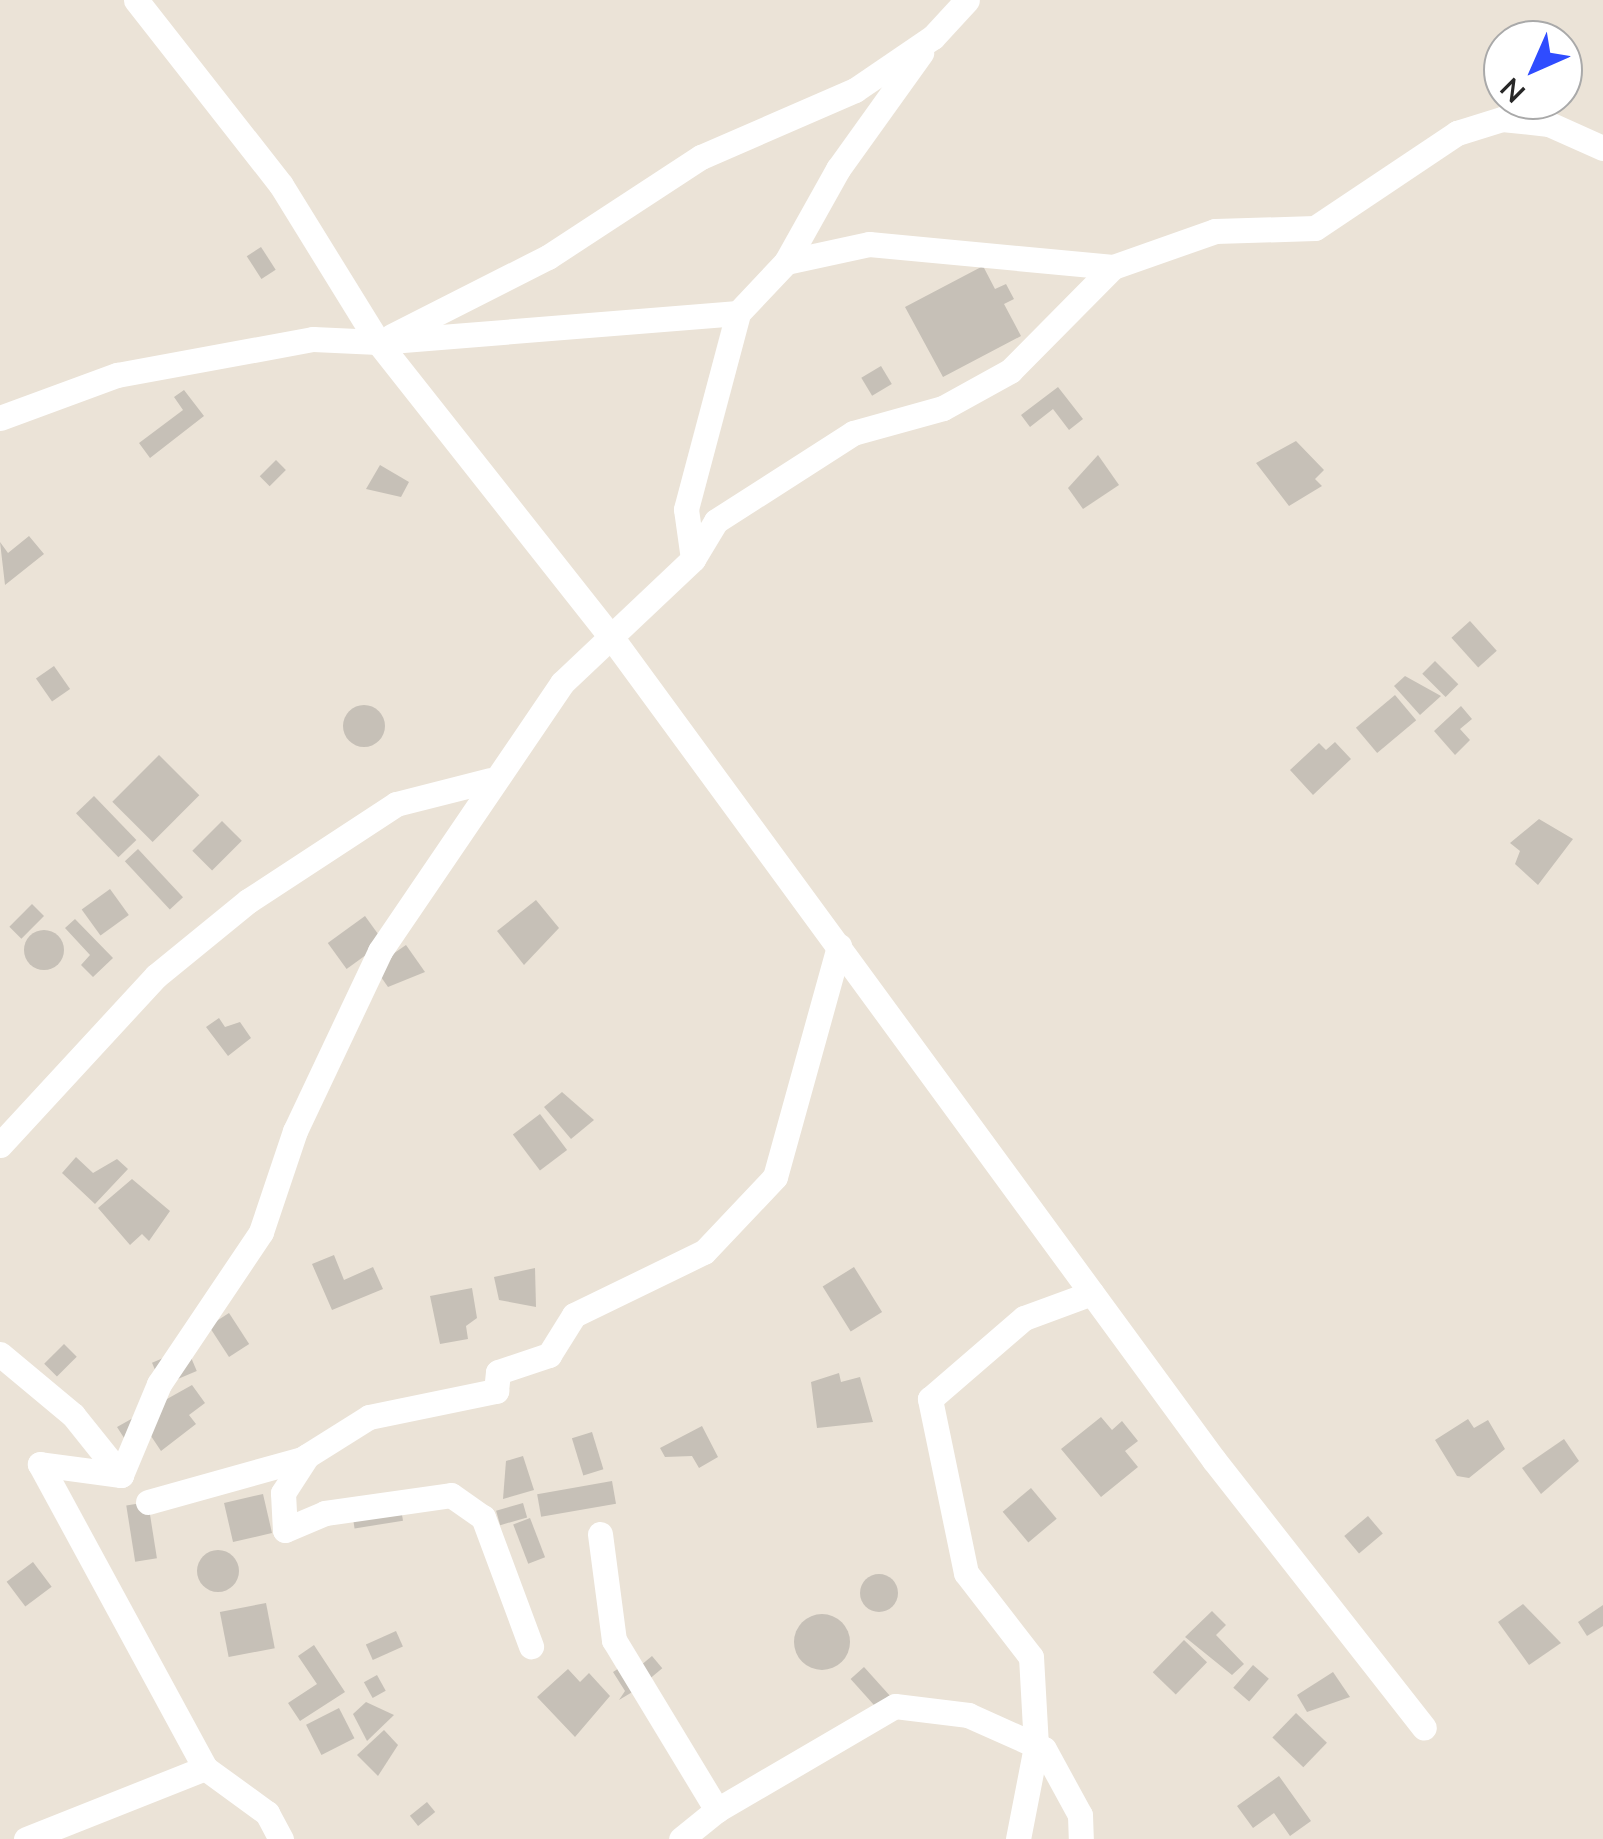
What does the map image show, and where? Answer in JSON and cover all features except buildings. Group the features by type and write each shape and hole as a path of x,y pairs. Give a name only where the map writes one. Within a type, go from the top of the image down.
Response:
{"street":[{"path":"136,0 281,185 378,342 609,634 1092,1293 1424,1728"},
{"path":"693,559 686,510 738,314 786,262 838,169 933,37 967,0"},
{"path":"378,342 548,257 701,156 855,90 933,37"},
{"path":"786,262 869,244 1113,267 1216,231 1314,228 1457,133 1502,119 1549,124 1603,148"},
{"path":"122,1475 159,1384 261,1232 295,1132 380,951 490,780 609,634 693,559 716,520 853,433 943,408 1010,371 1113,267"},
{"path":"0,418 188,360 313,339 378,342 738,314"},
{"path":"0,1146 156,976 248,901 396,804 490,780"},
{"path":"148,1502 307,1456 369,1417 496,1391 498,1372 549,1356 574,1315 704,1252 775,1176 839,946"},
{"path":"1018,1839 1036,1746 1031,1657 966,1572 930,1400 1024,1318 1092,1293"},
{"path":"0,1354 73,1415 122,1475"},
{"path":"307,1456 284,1493 285,1530 324,1514 451,1496 483,1517 531,1646"},
{"path":"122,1475 40,1464 205,1768 267,1814 280,1839"},
{"path":"600,1534 614,1640 717,1810"},
{"path":"681,1839 717,1810 895,1706 968,1715 1036,1746 1080,1815 1080,1839"},
{"path":"26,1839 205,1768"}]}
